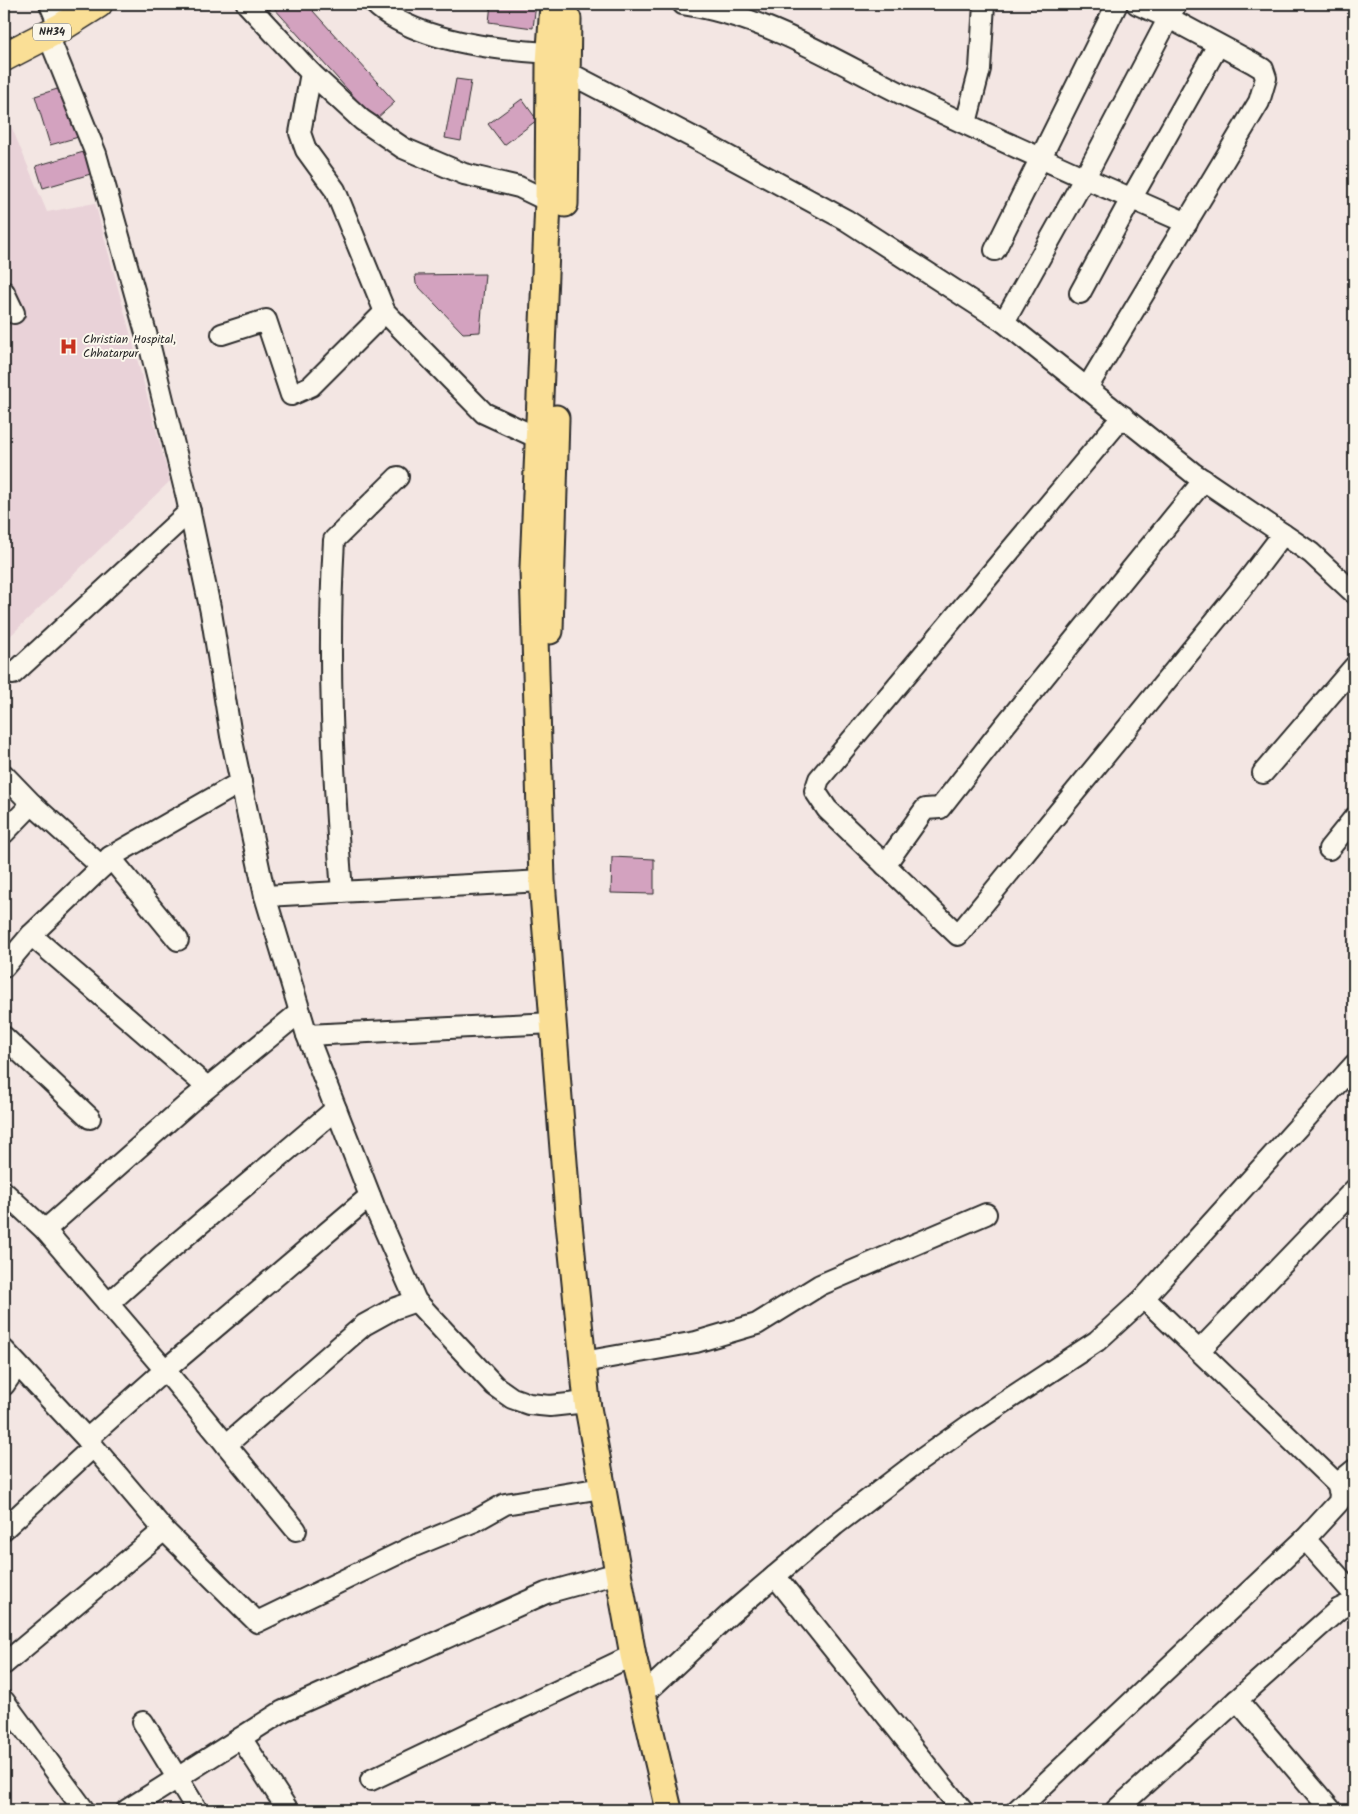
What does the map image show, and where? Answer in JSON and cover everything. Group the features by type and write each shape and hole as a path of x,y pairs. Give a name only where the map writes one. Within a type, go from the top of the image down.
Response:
{"highway":[{"name":"NH34","path":"4,57 53,22 98,4"}],"main road":[{"path":"553,4 555,66 532,568 542,881 568,1214 589,1360 610,1450 653,1686 682,1810"},
{"path":"568,4 555,66 567,167 554,450 550,707 589,1360 587,1402 633,1655 668,1810"}],"street":[{"path":"247,4 311,73 362,120 403,148 464,174 519,187 548,201"},
{"path":"376,4 385,13 410,27 459,42 555,66 846,220 1004,322 1204,480 1311,553 1352,588"},
{"path":"683,4 733,16 797,39 906,95 1084,179 1187,223"},
{"path":"966,123 980,69 984,4"},
{"path":"995,250 1117,4"},
{"path":"1087,388 1259,102 1266,78 1262,69 1218,45 1172,11 1137,4"},
{"path":"1004,322 1084,179 1172,11"},
{"path":"53,22 96,154 151,351 190,511 211,612 231,736 265,896 307,1035 370,1196 416,1301 495,1386 512,1398 528,1404 550,1406 587,1402"},
{"path":"1080,293 1218,45"},
{"path":"311,73 300,133 306,150 335,190 385,312 484,413 538,438"},
{"path":"4,292 14,313"},
{"path":"222,334 266,320 292,395 311,386 385,312"},
{"path":"1122,416 818,778 816,791 827,809 958,935 1238,593 1283,534"},
{"path":"342,892 333,769 331,580 334,540 398,477"},
{"path":"885,865 925,809 940,808 1204,480"},
{"path":"13,674 190,511"},
{"path":"1263,773 1354,667"},
{"path":"4,775 32,804 106,862 178,940"},
{"path":"4,966 31,935 106,862 241,782"},
{"path":"4,833 32,804"},
{"path":"1328,849 1354,818"},
{"path":"265,896 542,881"},
{"path":"31,935 208,1087"},
{"path":"45,1230 208,1087 300,1012"},
{"path":"307,1035 553,1022"},
{"path":"4,1036 90,1118"},
{"path":"653,1686 729,1615 835,1525 974,1422 1097,1342 1144,1298 1354,1065"},
{"path":"108,1304 336,1109"},
{"path":"1199,1351 1354,1190"},
{"path":"4,1192 45,1230 165,1370 296,1530"},
{"path":"4,1528 165,1370 370,1196"},
{"path":"589,1360 696,1342 757,1324 820,1285 986,1214"},
{"path":"1017,1810 1305,1539 1339,1502 1340,1494 1336,1484 1144,1298"},
{"path":"226,1445 364,1325 393,1309 416,1301"},
{"path":"4,1350 90,1443 164,1530 257,1622 412,1547 475,1521 505,1504 602,1488"},
{"path":"4,1385 17,1366"},
{"path":"1336,1484 1354,1470"},
{"path":"4,1664 164,1530"},
{"path":"1305,1539 1354,1594"},
{"path":"127,1810 283,1711 546,1593 618,1573"},
{"path":"775,1576 962,1810"},
{"path":"1116,1810 1339,1609 1354,1602"},
{"path":"371,1780 633,1655"},
{"path":"1237,1700 1331,1810"},
{"path":"4,1701 84,1810"},
{"path":"143,1722 196,1810"},
{"path":"241,1738 288,1810"}],"shaded area":[{"name":"Christian Hospital, Chhatarpur","path":"4,109 47,212 95,203 170,481 4,642"}],"building":[{"path":"265,4 316,4 318,6 313,11 395,102 375,120 273,7 270,10"},
{"path":"491,4 536,4 533,28 489,22"},
{"path":"456,79 471,81 461,141 445,138"},
{"path":"67,86 82,136 50,145 35,96"},
{"path":"522,99 537,120 504,145 488,124"},
{"path":"87,151 94,173 43,188 36,166"},
{"path":"485,274 480,332 463,333 416,284 415,275"},
{"path":"612,857 654,859 654,894 611,893"}],"place":[{"name":"Christian Hospital, Chhatarpur","path":"69,346"}]}
